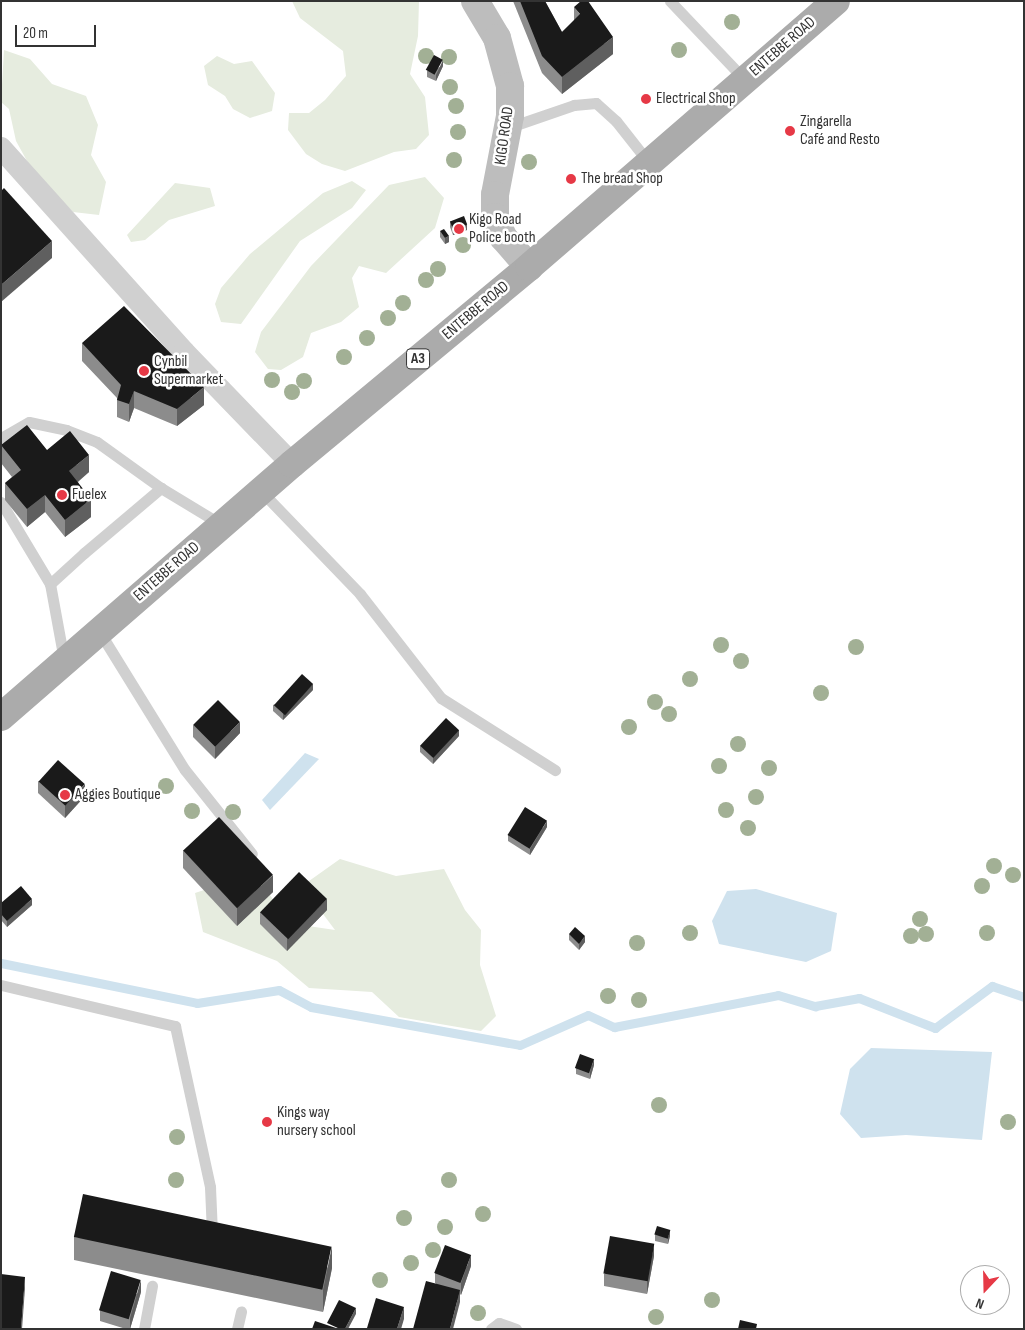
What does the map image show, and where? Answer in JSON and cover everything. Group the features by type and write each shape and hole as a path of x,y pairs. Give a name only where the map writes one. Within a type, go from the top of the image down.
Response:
{"main road":[{"name":"ENTEBBE ROAD","path":"2,714 292,464 529,267 836,1"}],"street":[{"name":"KIGO ROAD","path":"475,1 498,38 510,86 507,128 495,195 495,217 503,237 529,267"},
{"path":"1,148 184,352 292,464"}],"lane":[{"path":"670,1 745,80"},
{"path":"507,128 574,105 596,103 616,120 649,163"},
{"path":"1,438 30,422 66,430 97,442 162,488 222,525"},
{"path":"50,584 162,488"},
{"path":"261,491 360,594 441,698 555,770"},
{"path":"1,502 50,584 64,661"},
{"path":"99,631 185,770 258,861"},
{"path":"1,985 175,1026 210,1187 212,1233"},
{"path":"144,1329 152,1286"},
{"path":"237,1329 241,1311"},
{"path":"491,1329 499,1324 516,1329"}],"shaded area":[{"path":"292,1 419,1 418,36 410,74 425,97 429,135 416,149 394,152 345,171 322,164 306,154 288,130 289,113 309,113 325,100 346,76 343,51 300,18"},
{"path":"4,50 30,59 52,84 86,96 98,125 91,155 106,182 99,215 73,212 32,170 16,141 9,109 1,102"},
{"path":"217,56 234,64 252,61 275,93 272,111 250,118 233,109 225,96 208,85 204,66"},
{"path":"425,177 444,198 435,228 386,273 359,266 352,278 359,307 341,322 311,333 303,357 281,370 268,369 255,352 261,332 311,266 389,185"},
{"path":"352,181 366,190 352,208 300,241 241,324 221,322 215,304 221,288 250,254 323,193"},
{"path":"175,183 210,188 215,206 169,220 145,240 131,242 127,235"},
{"path":"340,859 396,876 444,869 465,910 481,930 480,965 496,1016 481,1031 399,1017 372,992 309,988 277,961 203,932 195,893 256,873 288,923 335,930 302,886"}],"water":[{"path":"305,753 319,759 270,810 262,800"},
{"path":"756,889 837,913 831,951 806,962 719,944 712,921 727,891"},
{"path":"871,1048 992,1052 982,1140 906,1135 861,1138 840,1114 850,1069"}],"building":[{"path":"520,1 545,1 562,32 580,14 574,7 581,1 588,1 613,37 562,77 542,56"},
{"path":"434,55 443,60 435,75 426,70"},
{"path":"4,188 52,241 1,285 1,191"},
{"path":"464,216 467,224 453,230 450,221"},
{"path":"444,229 449,236 445,238 440,231"},
{"path":"124,306 204,387 177,409 134,391 129,404 117,400 121,385 82,343"},
{"path":"27,425 47,450 70,431 89,455 69,471 91,499 65,520 45,495 27,509 5,483 21,470 1,445"},
{"path":"302,674 313,684 285,715 274,705"},
{"path":"218,700 240,722 215,747 193,725"},
{"path":"446,718 459,730 433,758 420,746"},
{"path":"58,760 85,784 65,806 39,782"},
{"path":"525,807 547,821 530,849 508,835"},
{"path":"219,817 273,875 237,908 183,850"},
{"path":"299,872 327,899 288,939 260,912"},
{"path":"21,886 32,899 7,921 1,914 1,903"},
{"path":"575,927 585,936 579,944 569,934"},
{"path":"580,1054 594,1059 589,1073 575,1068"},
{"path":"83,1194 331,1247 322,1290 74,1237"},
{"path":"657,1226 670,1230 668,1239 654,1235"},
{"path":"610,1236 654,1244 648,1281 603,1273"},
{"path":"445,1245 471,1255 460,1283 434,1273"},
{"path":"111,1271 141,1280 129,1319 99,1310"},
{"path":"1,1274 25,1277 21,1329 1,1329"},
{"path":"426,1281 460,1290 450,1329 413,1329"},
{"path":"376,1298 404,1307 397,1329 367,1328"},
{"path":"339,1300 356,1308 345,1329 340,1329 327,1323"},
{"path":"740,1320 757,1324 756,1329 738,1329"},
{"path":"315,1321 339,1329 312,1329"}],"waterway":[{"path":"1,963 197,1003 279,990 311,1007 520,1045 588,1015 614,1027 778,995 815,1006 859,998 935,1028 992,986 1024,997"}],"place":[{"name":"Electrical Shop","path":"646,99"},
{"name":"Zingarella Café and Resto","path":"790,131"},
{"name":"The bread Shop","path":"571,179"},
{"name":"Kigo Road Police booth","path":"459,229"},
{"name":"Cynbil Supermarket","path":"144,371"},
{"name":"Fuelex","path":"62,495"},
{"name":"Aggies Boutique","path":"65,795"},
{"name":"Kings way nursery school","path":"267,1122"}]}
